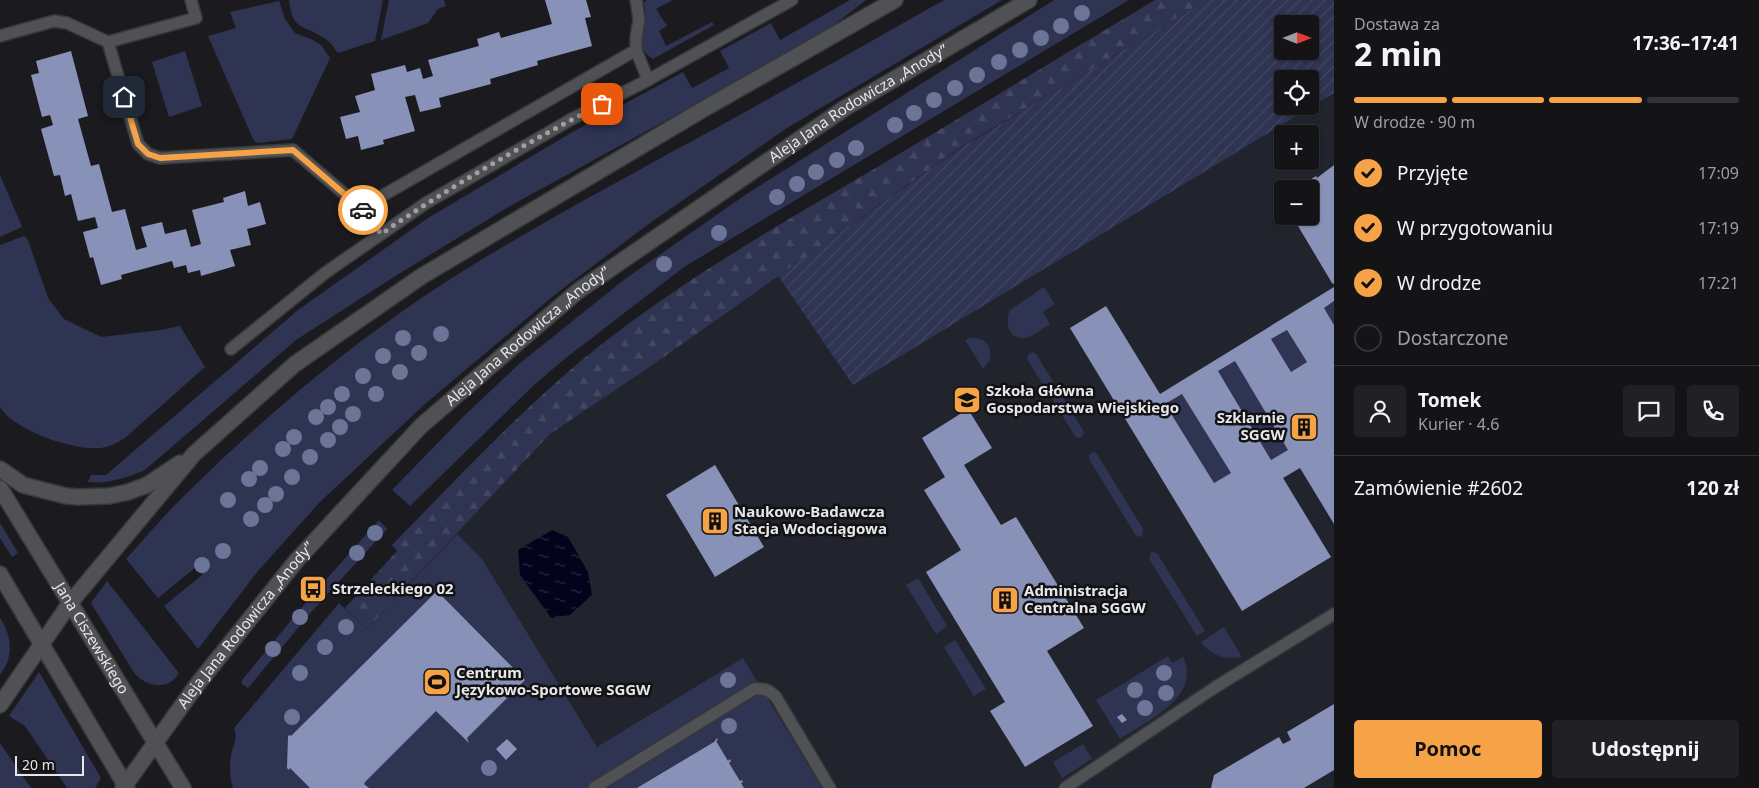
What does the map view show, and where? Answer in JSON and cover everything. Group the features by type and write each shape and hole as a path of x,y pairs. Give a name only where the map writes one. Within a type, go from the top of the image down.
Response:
{"main road":[{"path":"0,469 23,485 66,496 109,496 147,485 194,454 295,364 422,276 702,110 895,0"},
{"name":"Aleja Jana Rodowicza „Anody”","path":"125,787 196,686 297,560 415,433 578,291 845,108 1029,0"},
{"path":"0,706 41,642 70,602 194,454"},
{"name":"Jana Ciszewskiego","path":"0,488 183,788"},
{"path":"0,574 125,787"}],"lane":[{"path":"0,36 54,21 67,23 108,42 196,18 191,0"},
{"path":"636,0 639,19 636,50 648,80"},
{"path":"231,349 325,273 426,203 570,120 648,80 792,0"},
{"path":"108,42 138,144 148,154 160,158 293,150 362,208 381,234"},
{"path":"362,208 636,50"},
{"path":"1064,788 1080,784 1214,688 1334,614"},
{"path":"594,788 754,689 761,688 769,690 776,697 830,788"}],"shaded area":[{"name":"Szkoła Główna Gospodarstwa Wiejskiego","path":"1207,0 1334,0 1334,788 255,788 295,706 550,434 961,147"}],"green space":[{"path":"289,0 383,0 375,41 338,53 326,39 300,26 296,22"},
{"path":"389,0 444,0 446,6 438,9 428,23 381,40"},
{"path":"647,0 673,0 656,9 667,26 659,31 666,46 712,22 714,25 653,59 642,47 645,19 644,2"},
{"path":"850,0 866,0 820,36 510,206 296,340 145,470 117,480 88,482 91,475 106,475 298,310 428,218 569,134 683,72 692,88 729,68 720,51 771,23 780,40"},
{"path":"944,0 1002,0 787,128 650,223 557,293 425,404 320,502 258,571 198,649 164,606 202,575 196,567 158,598 126,559 179,501 262,423 342,356 397,315 463,271 530,231"},
{"path":"1054,0 1129,0 684,267 562,361 534,385 410,506 392,490 465,415 519,364 625,279 745,195"},
{"path":"1155,0 1207,0 961,147 651,366 550,434 367,629 345,608 397,551 392,545 508,427 582,360 652,306 726,257"},
{"path":"1207,0 1334,0 1334,93 1319,102 1319,70 1274,70 1274,115 1298,115 1281,125 1274,125 1274,129 853,385 778,276 962,147"},
{"path":"279,1 285,19 295,33 321,45 330,58 292,139 257,143 253,139 208,36 236,28 230,12"},
{"path":"185,51 202,106 169,117 152,62"},
{"path":"0,175 22,227 0,237"},
{"path":"24,236 28,240 48,298 64,319 101,337 180,326 205,367 125,438 113,444 100,448 89,448 60,442 17,424 0,407 0,245"},
{"path":"1044,287 1055,304 1043,312 1050,324 1029,337 1015,337 1009,330 1008,325 1010,310"},
{"path":"1334,301 1334,325 1324,308"},
{"path":"1287,330 1307,362 1291,372 1271,339"},
{"path":"971,338 981,339 989,347 990,360 983,369 965,340"},
{"path":"1032,352 1036,354 1084,432 1082,437 1078,438 1075,436 1027,359 1028,355"},
{"path":"1235,361 1288,450 1271,460 1218,371"},
{"path":"1182,394 1231,473 1214,483 1165,404"},
{"path":"1093,452 1097,454 1143,529 1142,536 1138,537 1135,534 1089,459 1089,455"},
{"path":"379,520 387,529 313,610 248,688 242,684 242,680 307,601"},
{"path":"0,523 18,553 12,557 0,538"},
{"name":"Centrum Językowo-Sportowe SGGW","path":"457,534 482,559 597,747 743,658 822,788 233,788 230,768 235,739 234,728 339,603 367,629"},
{"path":"1151,552 1157,553 1205,631 1197,636 1149,559"},
{"path":"918,578 947,626 936,634 906,585"},
{"path":"107,581 179,673 169,683 163,685 149,684 133,671 91,603"},
{"path":"0,618 7,632 10,646 8,661 0,675"},
{"path":"1224,627 1242,657 1230,658 1219,656 1209,651 1201,642"},
{"path":"955,640 986,689 974,696 944,647"},
{"path":"1168,656 1172,663 1183,657 1187,671 1185,684 1179,696 1157,716 1120,739 1096,700"},
{"path":"39,672 101,778 95,788 67,788 25,726 9,716"},
{"path":"0,743 31,788 0,788"},
{"path":"1083,744 1092,759 1062,778 1053,762"}],"water":[{"path":"552,530 568,537 588,572 592,595 570,615 551,618 520,575 518,550"}],"building":[{"path":"545,0 586,0 591,17 585,18 592,46 537,61 538,65 490,79 491,84 439,98 441,107 420,112 415,95 405,97 415,131 383,140 384,144 361,150 358,136 346,139 340,117 360,112 355,96 375,90 371,74 405,65 407,72 420,68 423,79 433,76 428,60 479,46 477,39 499,32 501,38 552,24"},
{"path":"71,51 88,116 78,119 91,166 99,164 112,212 125,209 136,250 147,247 141,227 162,222 165,234 186,229 191,247 201,244 192,210 224,202 223,198 245,191 248,206 260,202 266,224 247,229 251,245 230,250 235,266 201,276 200,270 188,273 186,265 174,268 172,261 121,275 122,279 101,285 93,257 90,258 83,232 98,228 95,217 78,221 71,194 65,196 60,175 54,176 41,129 53,125 50,115 42,117 31,75 39,73 36,61"},
{"path":"1334,165 1334,284 1297,225 1319,225 1319,180 1310,180 1316,176 1317,178"},
{"name":"Szklarnie SGGW","path":"1334,287 1334,301 1324,308 1334,325 1334,524 1300,468 1283,478 1331,557 1242,611 1070,328 1106,306 1160,394","holes":["1287,330 1307,362 1291,372 1271,339","1235,361 1288,450 1271,460 1218,371","1182,394 1231,473 1214,483 1165,404"]},
{"name":"Administracja Centralna SGGW","path":"968,409 992,448 964,465 1001,525 1016,517 1084,628 1047,651 1093,726 1025,767 990,711 1005,702 926,572 961,550 924,490 945,477 922,438"},
{"name":"Naukowo-Badawcza Stacja Wodociągowa","path":"715,465 764,547 715,577 666,495"},
{"name":"Centrum Językowo-Sportowe SGGW","path":"436,590 525,680 467,738 469,743 436,711 365,782 364,784 369,788 310,788 290,768 289,770 287,768 288,736 291,736"},
{"path":"1334,704 1334,770 1304,788 1211,788 1214,775 1279,737 1283,744 1291,740 1287,732"},
{"path":"1122,714 1127,720 1122,723 1117,717"},
{"path":"717,738 718,740 716,741 728,761 730,759 729,763 740,781 742,780 743,782 741,783 744,788 637,788 714,742"},
{"path":"507,739 517,749 506,760 496,749"}],"way so far":[{"path":"363,210 381,234 426,203 492,164 602,104"}],"place":[{"name":"Szkoła Główna Gospodarstwa Wiejskiego","path":"967,400"},
{"name":"Szklarnie SGGW","path":"1304,427"},
{"name":"Naukowo-Badawcza Stacja Wodociągowa","path":"715,521"},
{"name":"Strzeleckiego 02","path":"313,589"},
{"name":"Administracja Centralna SGGW","path":"1005,600"},
{"name":"Centrum Językowo-Sportowe SGGW","path":"437,682"}],"route":[{"path":"124,97 138,144 148,154 160,158 293,150 363,210"}]}
